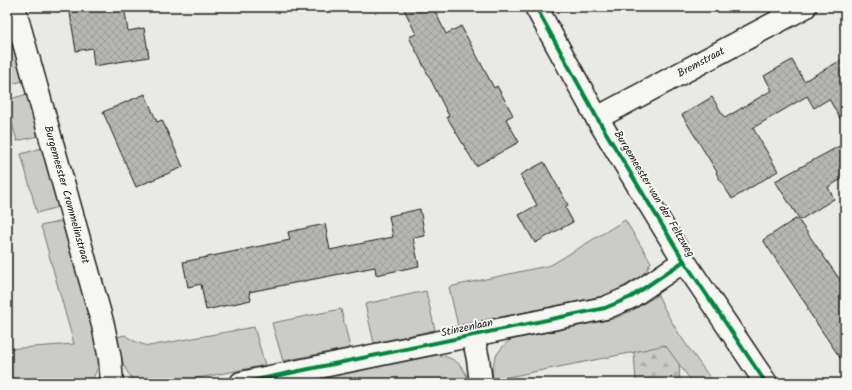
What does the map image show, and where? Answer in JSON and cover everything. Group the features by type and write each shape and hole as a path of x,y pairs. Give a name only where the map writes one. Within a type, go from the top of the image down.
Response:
{"street":[{"name":"Burgemeester Crommelinstraat","path":"14,7 103,325 110,359 112,383"},
{"name":"Burgemeester van der Feltzweg","path":"536,7 598,118 684,261 766,383"},
{"name":"Bremstraat","path":"598,118 804,7"},
{"name":"Stinzenlaan","path":"241,383 593,311 617,304 644,289 684,261"},
{"path":"473,336 481,383"}],"green space":[{"path":"7,16 23,81 7,85"},
{"path":"27,94 38,136 17,141 7,106 7,100"},
{"path":"42,148 58,207 37,213 21,154"},
{"path":"625,220 651,262 646,271 640,277 608,295 458,326 449,287 551,265"},
{"path":"62,221 99,354 97,370 94,377 88,383 7,383 7,349 74,344 41,226"},
{"path":"426,291 435,330 374,343 365,304"},
{"path":"658,295 670,319 691,352 714,383 693,383 665,346 493,380 493,367 496,357 501,349 510,340 613,319 633,310"},
{"path":"341,309 350,348 283,361 272,323"},
{"path":"254,327 265,365 217,375 177,381 143,382 133,379 126,370 116,337 125,335 136,342 149,346"},
{"path":"665,345 679,364 680,383 636,383 634,352"},
{"path":"437,355 444,356 458,363 465,371 469,383 300,383"}],"building":[{"path":"69,7 124,7 128,31 144,28 149,57 94,66 92,48 76,51"},
{"path":"403,7 433,7 446,34 461,26 494,88 497,86 513,115 506,119 519,142 476,166 447,117 449,116 409,37 416,34"},
{"path":"845,58 845,127 829,99 814,108 807,96 753,128 778,171 732,199 682,115 712,97 725,118 772,90 764,76 792,60 804,81"},
{"path":"145,94 157,122 162,120 183,167 136,187 103,112"},
{"path":"845,143 845,177 828,187 834,199 800,220 775,181"},
{"path":"544,162 568,205 565,207 573,222 535,243 519,215 537,205 520,175"},
{"path":"420,209 425,236 413,238 419,266 376,275 375,267 249,292 251,300 206,310 201,284 188,287 183,262 290,240 288,232 325,224 330,250 393,237 389,216"},
{"path":"797,218 845,287 845,365 763,240"}],"cycle path":[{"path":"536,7 597,118 684,261 766,383"},
{"path":"241,383 605,308 631,297 684,261"}]}
